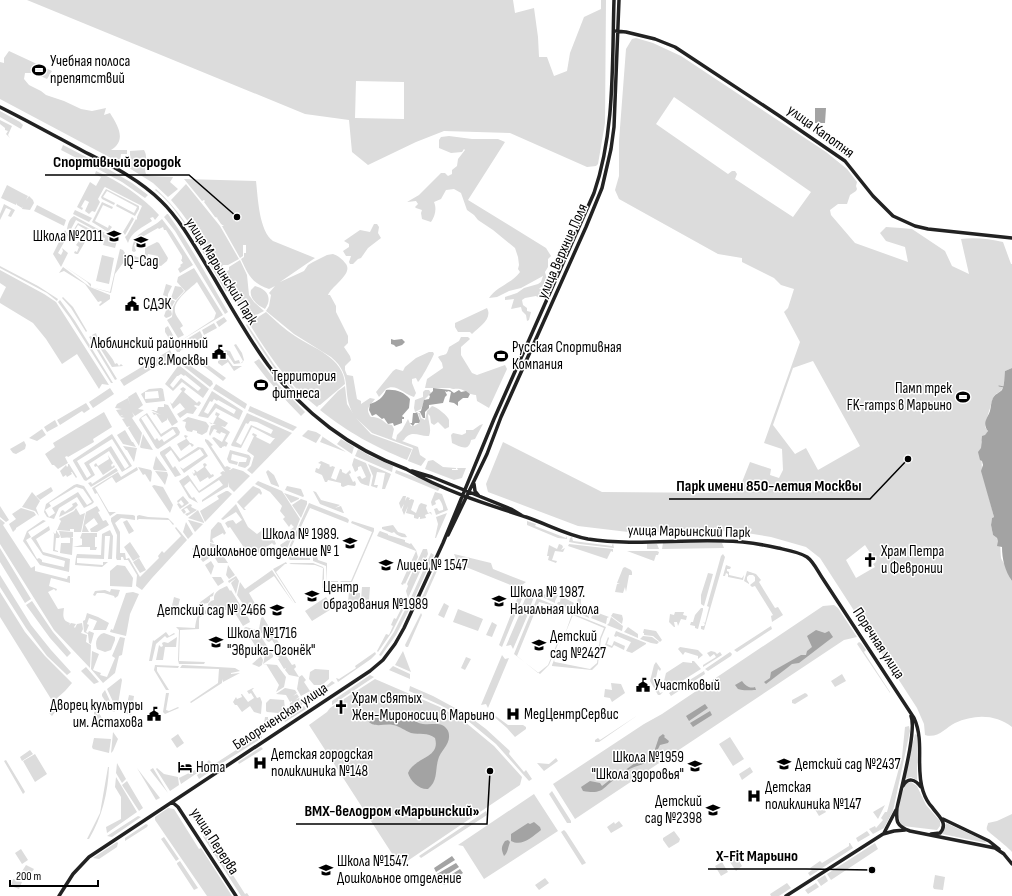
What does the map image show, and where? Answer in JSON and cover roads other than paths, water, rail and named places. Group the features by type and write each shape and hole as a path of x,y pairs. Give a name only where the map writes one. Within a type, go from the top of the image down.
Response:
{"main road":[{"name":"улица Верхние Поля","path":"464,492 496,414 585,216 598,181 605,153 608,130 614,0"},
{"name":"улица Верхние Поля","path":"468,494 487,454 501,417 602,188 612,149 614,128 619,0"},
{"name":"улица Капотня","path":"613,31 626,32 655,39 669,45 778,115 845,161 881,204 893,216 900,220 928,229 1012,238"},
{"name":"улица Марьинский Парк","path":"0,107 128,175 158,198 169,210 186,234 268,366 288,389 315,416 334,432 368,453 406,469 431,482 454,491 464,492"},
{"name":"улица Марьинский Парк","path":"406,469 432,476 510,513 569,534 589,539 628,542 725,541 749,543 796,553 805,556 810,560 833,594"},
{"path":"454,486 462,486 468,481"},
{"path":"454,491 461,505 470,500 479,498 475,490 474,483"},
{"name":"Белореченская улица","path":"59,896 80,865 96,851 342,690 370,671 383,660 395,644 404,628 443,543 451,530 461,505 464,492"},
{"name":"Белореченская улица","path":"461,505 468,494"},
{"name":"Поречная улица","path":"833,594 912,714 919,732 920,772 923,791"},
{"name":"Поречная улица","path":"905,704 912,719 913,728 897,808 898,823 901,827 910,831 995,848 1004,854"},
{"name":"Поречная улица","path":"900,791 905,782 910,780 917,782 929,803 943,821 944,827 940,833 931,834"},
{"name":"улица Перерва","path":"172,802 178,807 236,896"},
{"path":"883,834 897,808"},
{"name":"Поречная улица","path":"937,814 946,821 991,842 1012,864"},
{"path":"786,896 883,834 899,830 910,831"}],"waterway":[{"path":"999,386 1004,387"}],"place":[{"name":"Учебная полоса препятствий","path":"39,70"},
{"name":"Спортивный городок","path":"237,217"},
{"name":"Школа №2011","path":"114,236"},
{"name":"iQ-Сад","path":"141,242"},
{"name":"СДЭК","path":"132,304"},
{"name":"Люблинский районный суд г.Москвы","path":"219,352"},
{"name":"Русская Спортивная Компания","path":"501,356"},
{"name":"Территория фитнеса","path":"261,385"},
{"name":"Памп трек FK-ramps в Марьино","path":"963,397"},
{"name":"Парк имени 850-летия Москвы","path":"908,459"},
{"name":"Школа № 1989. Дошкольное отделение № 1","path":"350,543"},
{"name":"Храм Петра и Февронии","path":"870,560"},
{"name":"Лицей № 1547","path":"386,565"},
{"name":"Центр образования №1989","path":"312,596"},
{"name":"Школа № 1987. Начальная школа","path":"499,601"},
{"name":"Детский сад № 2466","path":"277,610"},
{"name":"Школа №1716 \"Эврика-Огонёк\"","path":"216,642"},
{"name":"Детский сад №2427","path":"539,645"},
{"name":"Участковый","path":"643,685"},
{"name":"Храм святых Жен-Мироносиц в Марьино","path":"341,707"},
{"name":"Дворец культуры им. Астахова","path":"154,714"},
{"name":"МедЦентрСервис","path":"513,714"},
{"name":"Детская городская поликлиника №148","path":"260,763"},
{"name":"Детский сад №2437","path":"784,764"},
{"name":"Школа №1959 \"Школа здоровья\"","path":"695,766"},
{"name":"Нота","path":"185,767"},
{"name":"BMX-велодром «Марьинский»","path":"490,771"},
{"name":"Детская поликлиника №147","path":"754,796"},
{"name":"Детский сад №2398","path":"713,810"},
{"name":"Школа №1547. Дошкольное отделение","path":"326,870"},
{"name":"X-Fit Марьино","path":"872,870"}]}
